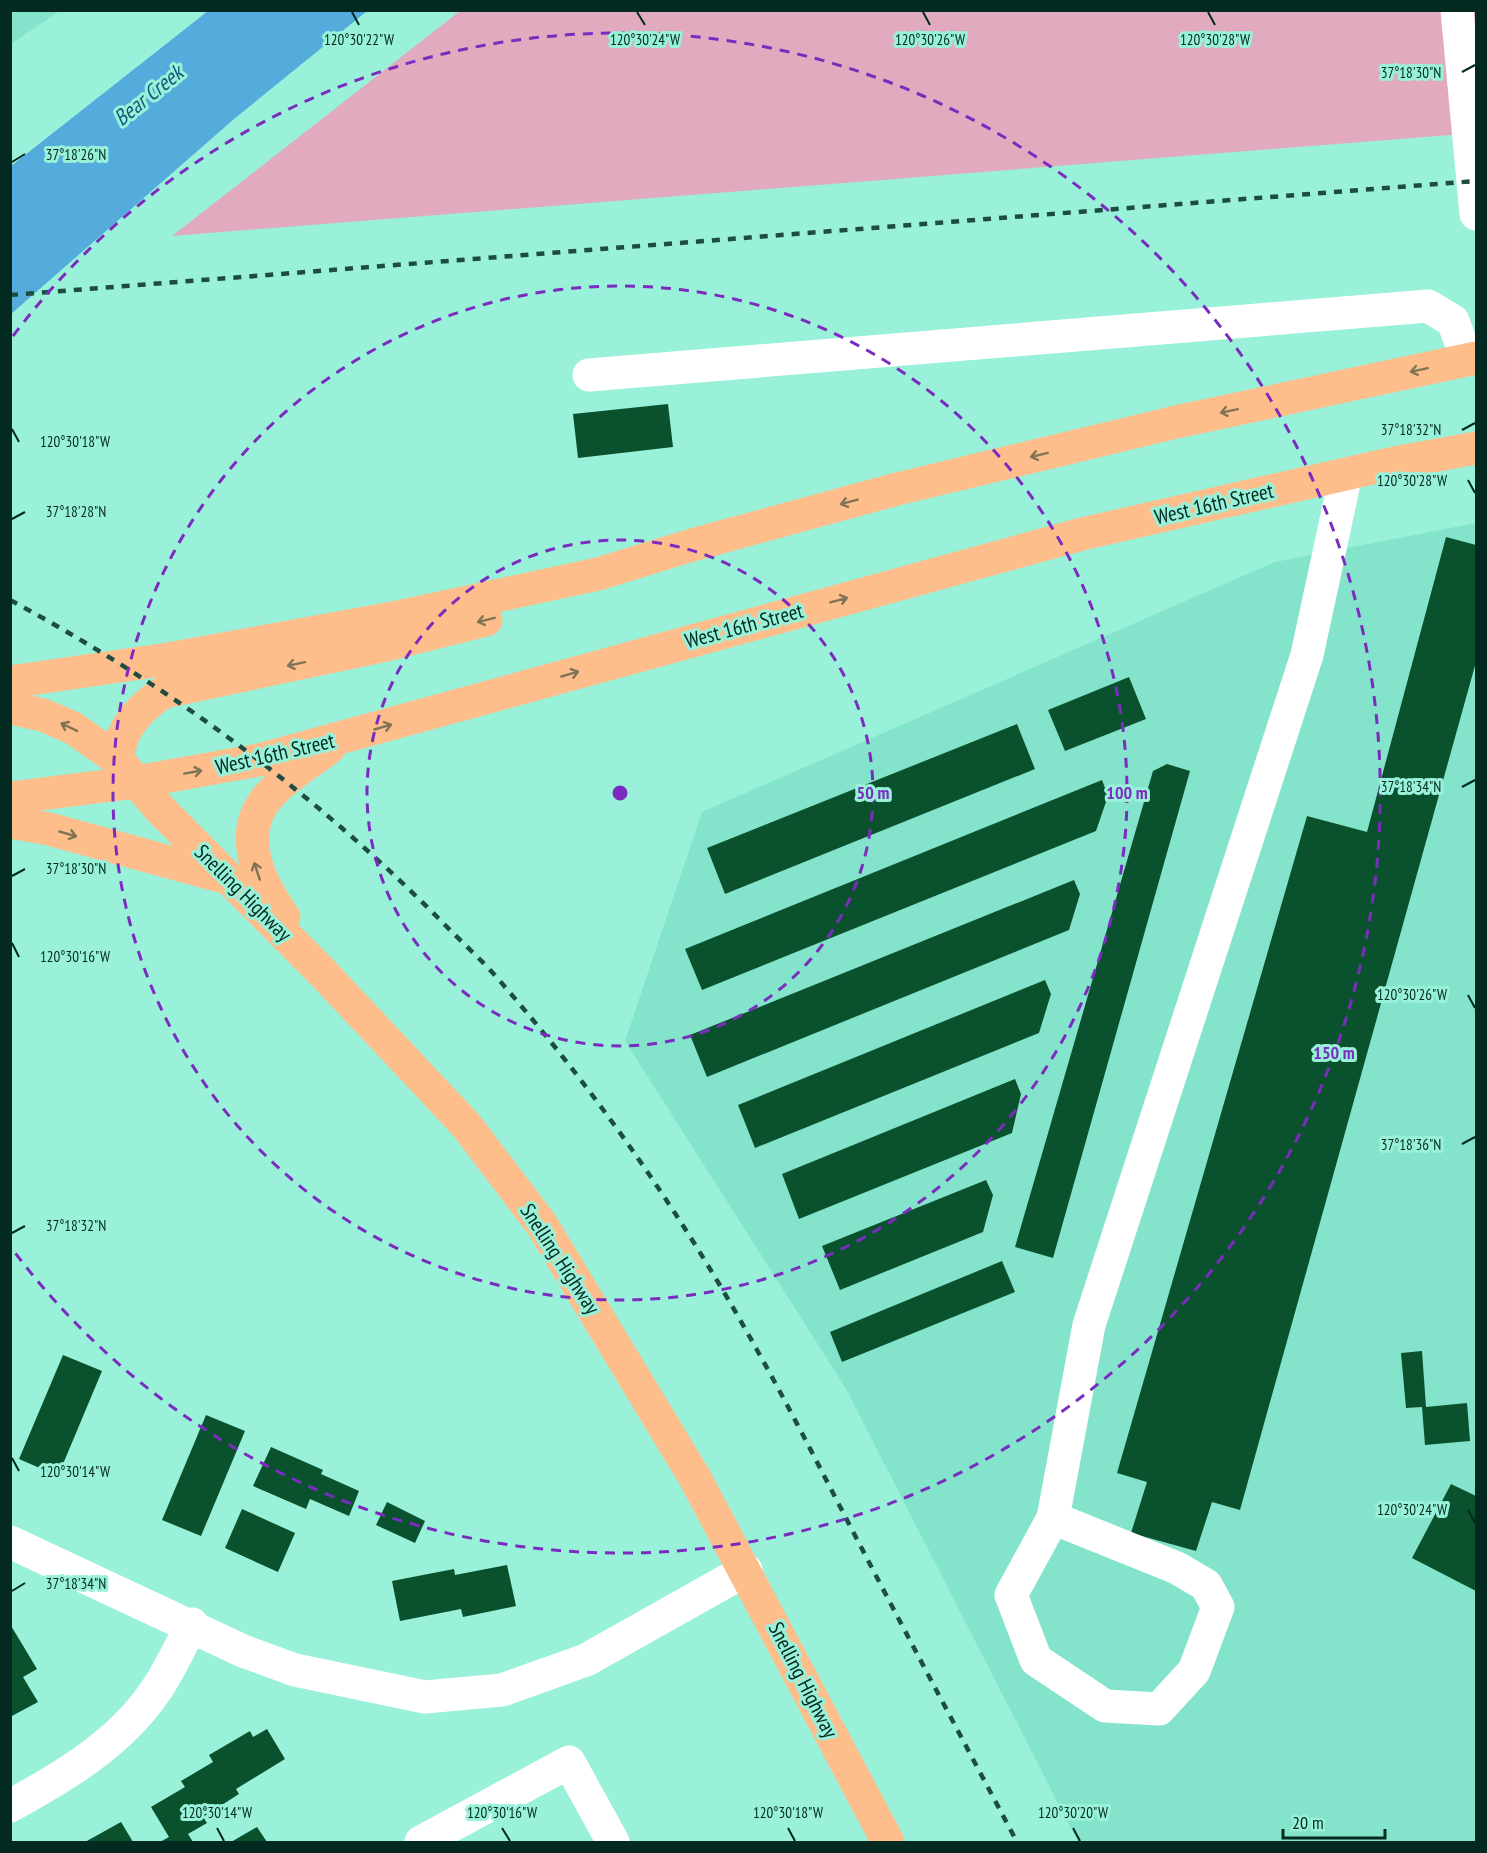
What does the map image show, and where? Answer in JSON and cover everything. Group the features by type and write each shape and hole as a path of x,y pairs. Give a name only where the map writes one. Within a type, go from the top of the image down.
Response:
{"main road":[{"path":"10,682 168,659 363,623 598,574 692,545 897,489 1176,422 1472,359"},
{"name":"West 16th Street","path":"10,798 126,771 260,760 1082,534 1346,474 1476,448"},
{"path":"126,771 120,739 145,705 164,692 386,645 500,616 598,574"},
{"name":"Snelling Highway","path":"10,708 44,715 73,728 126,771 226,878 323,972 466,1125 542,1225 690,1468 888,1842"},
{"path":"323,972 268,894 256,872 252,848 257,817 266,800 284,781 341,739"},
{"path":"10,822 50,829 226,878"}],"street":[{"path":"1456,10 1476,214"},
{"path":"589,375 1428,306 1453,321 1472,359"},
{"path":"1053,1518 1177,1568 1206,1585 1218,1607 1194,1671 1159,1709 1105,1706 1036,1660 1011,1595 1053,1518 1089,1325 1307,655 1346,474"},
{"path":"10,1542 192,1624 243,1651 317,1675 425,1698 502,1690 586,1660 746,1570"},
{"path":"10,1806 53,1782 100,1749 128,1724 154,1693 192,1624"},
{"path":"422,1842 569,1762 613,1842"}],"shaded area":[{"path":"11,10 60,10 60,11 11,44"},
{"path":"460,11 1476,11 1476,133 172,236"},
{"path":"1476,523 1476,1842 1078,1842 845,1387 625,1041 702,812 1275,562"}],"water":[{"name":"Bear Creek","path":"208,11 367,11 234,119 11,314 11,166"}],"building":[{"path":"668,404 673,447 578,458 573,414"},
{"path":"1446,537 1476,545 1476,662 1240,1510 1212,1502 1196,1551 1131,1533 1147,1482 1117,1473 1307,816 1367,832"},
{"path":"1129,677 1146,719 1065,751 1048,710"},
{"path":"1017,724 1035,769 725,894 707,848"},
{"path":"1167,764 1190,771 1053,1258 1015,1247 1153,771"},
{"path":"1102,780 1108,796 1096,831 702,990 685,949"},
{"path":"1074,880 1080,894 1069,930 707,1077 690,1035"},
{"path":"1045,980 1051,994 1039,1033 755,1148 738,1105"},
{"path":"1015,1079 1021,1094 1012,1133 799,1219 782,1174"},
{"path":"986,1180 993,1195 983,1232 840,1290 822,1246"},
{"path":"1002,1261 1015,1292 842,1362 830,1332"},
{"path":"1422,1351 1426,1407 1467,1403 1470,1441 1425,1445 1422,1407 1406,1408 1401,1353"},
{"path":"63,1355 102,1371 58,1476 19,1459"},
{"path":"206,1415 245,1431 201,1536 162,1520"},
{"path":"271,1447 323,1470 321,1474 359,1491 349,1516 310,1499 306,1509 253,1486"},
{"path":"1451,1484 1476,1496 1476,1591 1412,1558"},
{"path":"387,1502 425,1521 415,1543 376,1525"},
{"path":"242,1509 295,1533 278,1572 225,1548"},
{"path":"507,1565 516,1606 463,1617 461,1609 400,1621 392,1581 454,1569 455,1575"},
{"path":"10,1624 37,1669 23,1677 38,1702 10,1717"},
{"path":"267,1729 285,1759 236,1789 239,1794 203,1817 207,1823 188,1834 193,1842 160,1842 169,1837 151,1807 185,1787 181,1781 213,1762 209,1755 250,1731 253,1737"},
{"path":"121,1822 133,1842 85,1842"},
{"path":"257,1827 267,1842 231,1842"}],"railway":[{"path":"10,295 1476,181"},
{"path":"10,600 70,634 186,707 296,790 399,880 492,972 575,1072 640,1162 730,1302 784,1398 1017,1842"}]}
